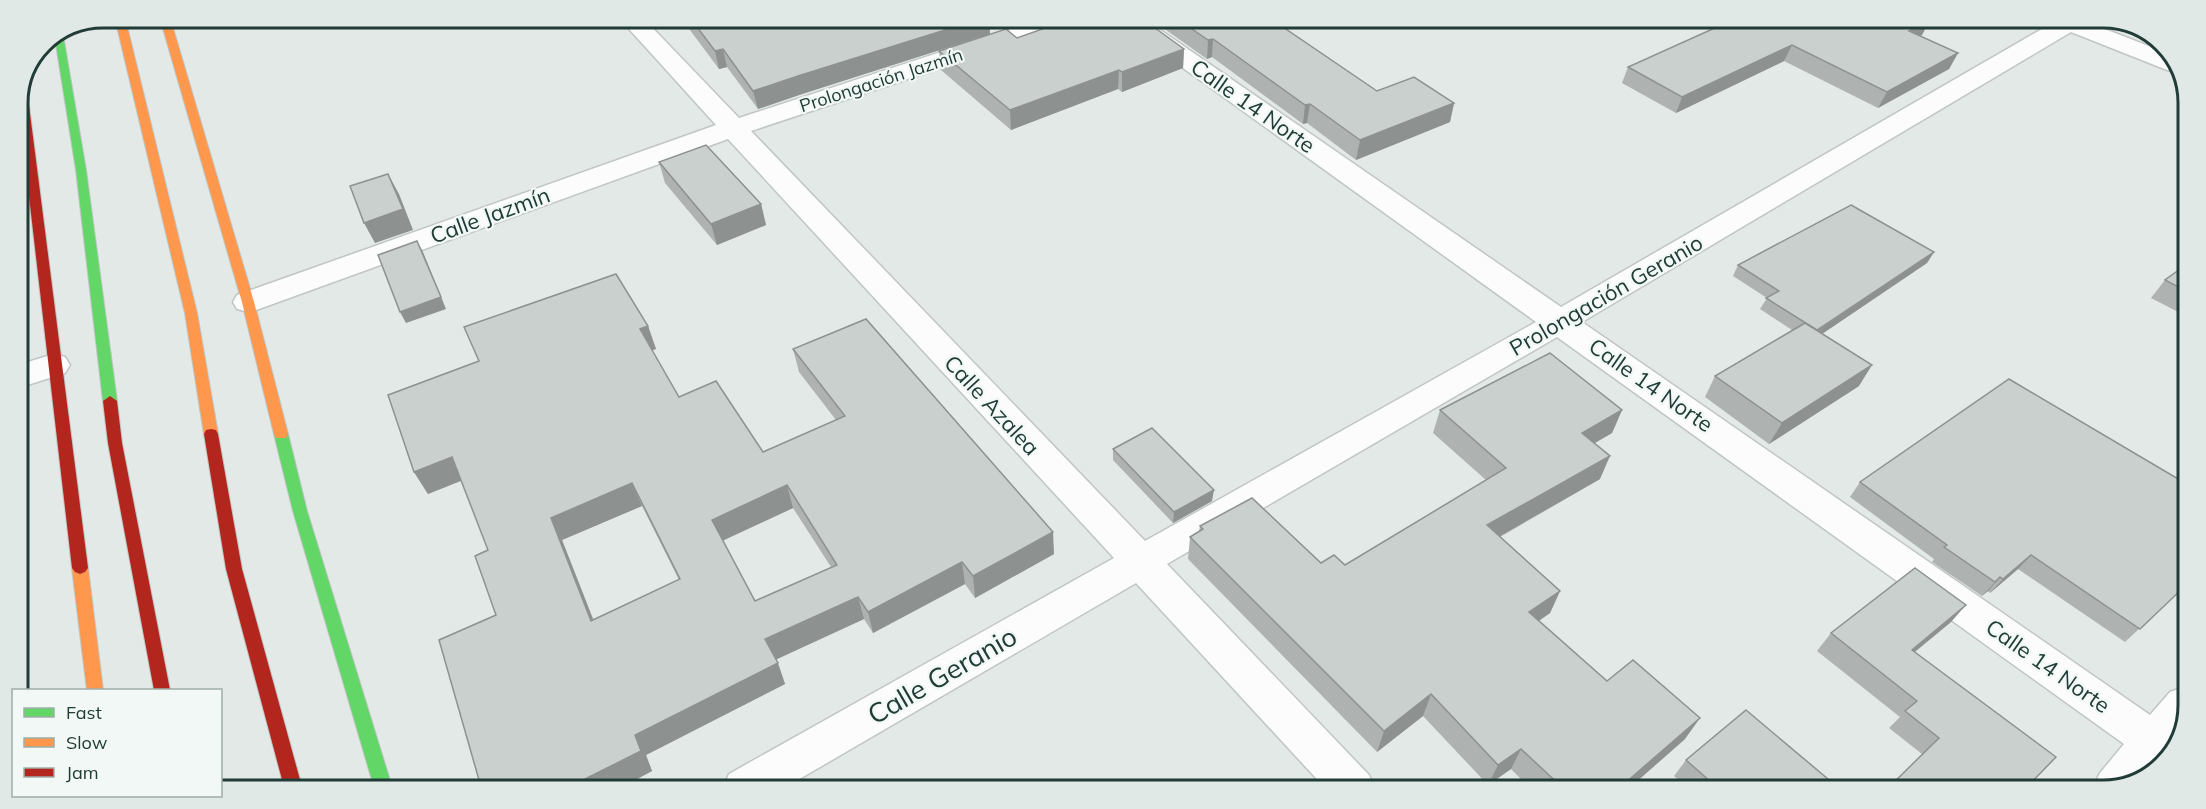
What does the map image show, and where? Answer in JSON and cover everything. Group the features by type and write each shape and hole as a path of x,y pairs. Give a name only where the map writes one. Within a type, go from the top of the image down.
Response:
{"main road":[{"path":"122,28 191,312 234,569 291,780"},
{"path":"168,28 248,302 300,511 381,780"},
{"path":"60,43 81,170 116,443 162,689"},
{"path":"29,150 95,689"}],"street":[{"name":"Calle Azalea","path":"639,28 1345,780"},
{"name":"Prolongación Jazmín","path":"733,128 1038,28"},
{"name":"Calle 14 Norte","path":"1142,28 2162,746"},
{"name":"Prolongación Geranio","path":"1139,562 1560,321 2060,28"},
{"path":"2082,28 2163,60"},
{"name":"Calle Jazmín","path":"248,302 733,128"},
{"path":"29,373 54,365"},
{"name":"Calle Geranio","path":"758,780 1139,562"},
{"path":"2127,776 2162,746 2176,720"}],"building":[{"path":"698,28 951,28 753,91 723,49 715,51"},
{"path":"1045,28 1155,28 1184,49 1010,110 939,51 1006,29 1017,38"},
{"path":"1191,28 1284,28 1377,91 1414,77 1454,103 1360,140 1310,104 1305,105 1213,39 1208,40"},
{"path":"1715,28 1915,28 1909,31 1958,53 1887,92 1792,45 1682,97 1628,67"},
{"path":"706,145 761,204 711,224 659,162"},
{"path":"388,174 403,209 364,223 350,186"},
{"path":"1851,205 1934,252 1817,330 1766,298 1779,291 1738,265"},
{"path":"417,241 441,297 400,312 378,255"},
{"path":"2177,271 2177,286 2165,280"},
{"path":"616,274 648,326 640,329 679,397 716,381 763,452 845,416 793,349 866,319 1053,532 973,576 962,562 868,612 858,597 765,639 778,663 635,735 641,751 583,780 479,780 439,640 496,615 475,556 488,550 452,457 414,472 388,395 479,361 464,327","holes":["632,483 680,579 591,621 551,518","787,485 837,565 755,601 712,520"]},
{"path":"1805,323 1872,365 1782,423 1715,376"},
{"path":"1550,353 1622,410 1582,433 1610,456 1487,525 1560,591 1529,612 1607,681 1633,660 1700,718 1629,780 1554,780 1521,749 1498,765 1431,694 1384,731 1190,537 1203,529 1200,526 1252,498 1321,563 1334,555 1345,565 1506,468 1440,410"},
{"path":"2009,379 2178,479 2178,593 2140,629 2031,555 2003,579 2000,577 1995,582 1944,547 1947,545 1860,482"},
{"path":"1152,428 1214,490 1174,512 1113,449"},
{"path":"1915,568 1966,605 1912,650 2056,757 2034,780 1896,780 1939,738 1905,711 1917,701 1831,633"},
{"path":"1746,710 1829,780 1709,780 1686,760"}],"traffic: fast":[{"path":"60,43 81,170 110,401"},
{"path":"281,434 300,511 381,780"}],"traffic: slow":[{"path":"122,28 191,313 211,434"},
{"path":"168,28 248,302 281,434"},
{"path":"80,568 95,689"}],"traffic: jam":[{"path":"29,148 80,568"},
{"path":"110,401 115,443 162,689"},
{"path":"211,434 234,569 291,780"}]}
